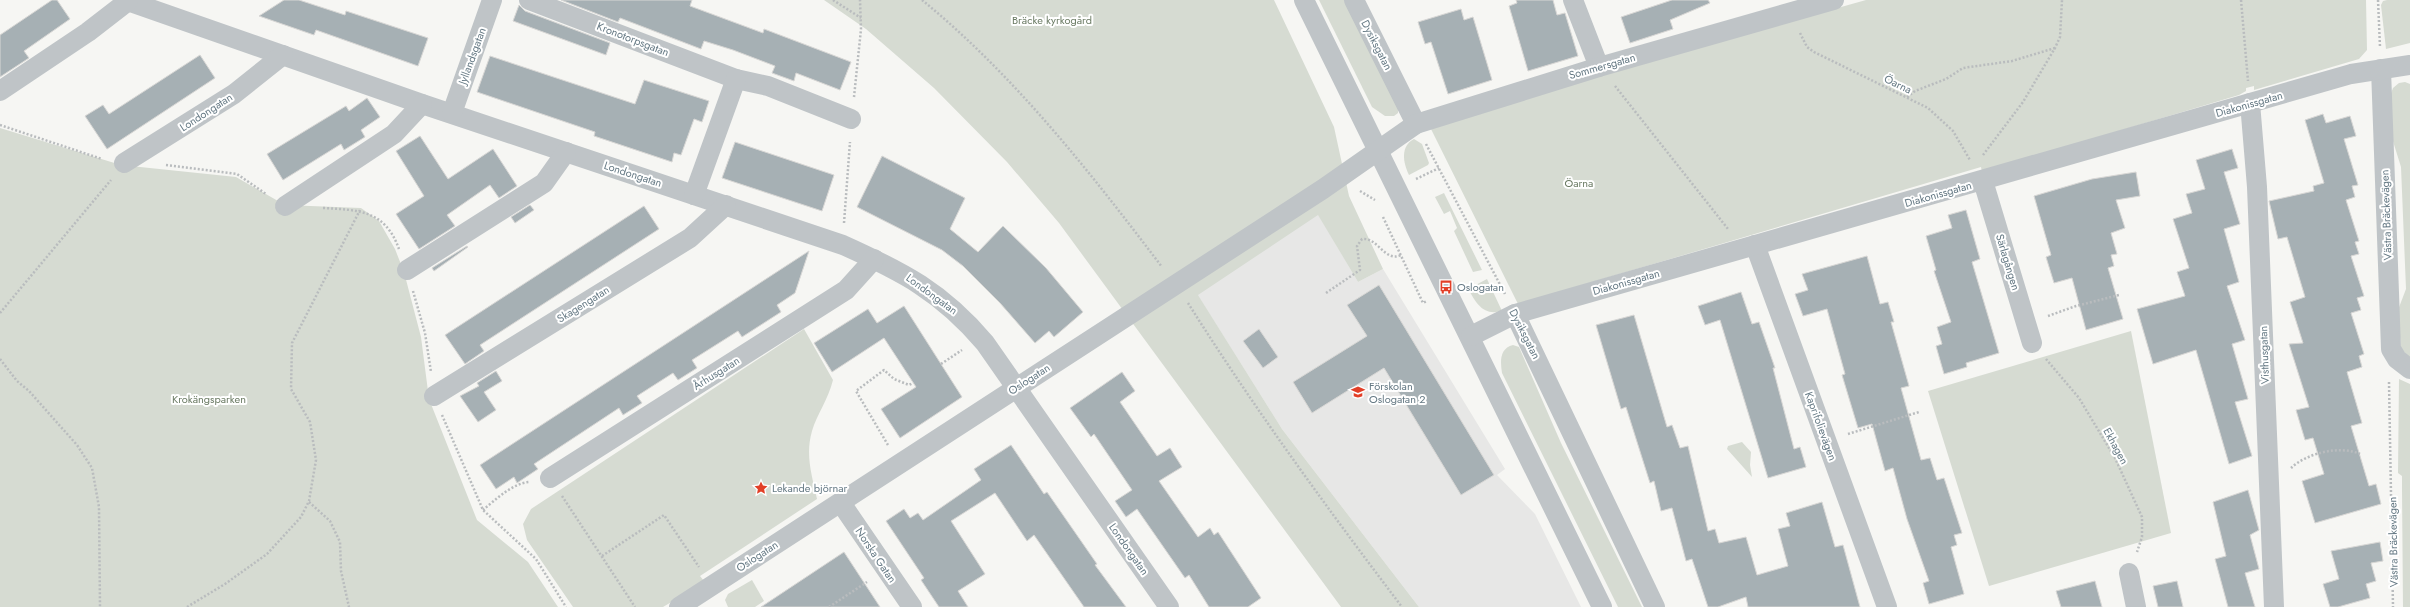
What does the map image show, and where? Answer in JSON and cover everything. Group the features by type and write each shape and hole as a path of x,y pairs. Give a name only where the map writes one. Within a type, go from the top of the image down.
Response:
{"street":[{"name":"Londongatan","path":"0,91 88,32 126,0 422,104 843,245 908,276 944,300 970,325 1016,387 1169,607"},
{"name":"Jyllandsgatan","path":"452,113 492,0"},
{"name":"Kronotorpsgatan","path":"529,0 736,79 768,86 851,119"},
{"path":"1304,0 1471,336 1602,607"},
{"name":"Dysiksgatan","path":"1354,0 1416,124"},
{"path":"1573,0 1599,67"},
{"name":"Sommersgatan","path":"1378,151 1416,124 1599,67 1782,7 1834,0"},
{"name":"Londongatan","path":"124,163 234,94 283,55"},
{"name":"Diakonissgatan","path":"1471,336 1515,314 1749,247 1978,174 2250,103 2351,74 2410,65"},
{"name":"Västra Bräckevägen","path":"2381,70 2391,349 2403,364"},
{"path":"694,195 736,79"},
{"name":"Visthusgatan","path":"2250,103 2257,187 2274,607"},
{"path":"284,206 394,134 422,104"},
{"name":"Oslogatan","path":"679,607 841,503 1378,151"},
{"path":"407,270 544,183 566,152"},
{"name":"Särlagången","path":"1978,174 2032,343"},
{"name":"Skagengatan","path":"434,396 690,238 726,205"},
{"name":"Kaprifolievägen","path":"1749,247 1887,607"},
{"name":"Århusgatan","path":"550,478 846,290 874,259"},
{"name":"Dysiksgatan","path":"1515,314 1655,607"},
{"name":"Norska Gatan","path":"841,503 912,607"},
{"path":"2129,573 2136,607"}],"path":[{"path":"833,0 861,19"},
{"path":"1978,174 2055,48 2060,37 2062,0"},
{"path":"2241,0 2250,103"},
{"path":"2378,0 2381,70"},
{"name":"Öarna","path":"1782,7 1794,23 1807,47 1814,52 1928,108 1953,130 1978,174"},
{"path":"1907,97 1915,91 1946,79 1963,68 2012,60 2055,48"},
{"path":"1599,67 1749,247"},
{"name":"Dysiksgatan","path":"1416,124 1515,314"},
{"path":"0,125 117,163 124,163"},
{"path":"0,313 124,163"},
{"path":"164,165 237,174 284,206"},
{"path":"321,208 360,210 384,222 398,245 407,270 425,333 434,396 483,510 536,559 566,607"},
{"path":"187,607 225,584 267,554 301,516 309,502 316,460 310,422 291,389 292,343 360,210"},
{"path":"1326,293 1360,270 1358,246 1362,239 1371,240 1390,256 1396,257 1401,255"},
{"path":"2026,324 2076,306 2119,295"},
{"name":"Ekhagen","path":"2032,343 2079,398 2115,458 2142,516 2142,537 2129,573"},
{"path":"0,359 17,381 29,391 77,445 92,468 99,507 100,607"},
{"name":"Västra Bräckevägen","path":"2393,607 2389,371 2403,364"},
{"path":"899,464 856,391 884,370 894,379 909,385 913,382"},
{"path":"1850,439 1847,433 1919,412"},
{"path":"2288,470 2297,462 2324,453 2350,450 2360,454"},
{"path":"483,510 496,499 523,482 550,478 635,607"},
{"path":"309,502 330,521 340,542 341,571 349,607"},
{"path":"602,556 664,515 712,585"},
{"path":"830,607 886,570"}],"shaded area":[{"name":"Förskolan Oslogatan 2","path":"1318,214 1358,282 1383,269 1505,469 1497,475 1535,514 1581,607 1419,607 1282,429 1197,294"}],"green space":[{"name":"Bräcke kyrkogård","path":"824,0 1274,0 1334,127 1349,196 1383,269 1358,282 1318,215 1198,295 1282,429 1419,607 1341,607 1059,223 1007,162 934,88 866,29"},
{"path":"1319,0 1344,0 1398,108 1398,113 1394,116 1385,116 1372,107"},
{"name":"Öarna","path":"1866,0 2366,0 2367,50 2359,59 2254,90 2254,86 2246,88 2246,91 2239,95 1982,172 1981,167 1518,304 1428,123"},
{"path":"2410,0 2410,43 2386,49 2381,5 2383,1"},
{"path":"2405,82 2410,84 2410,358 2401,349 2398,310 2406,289 2401,167 2392,138 2390,96 2393,88 2399,83"},
{"name":"Krokängsparken","path":"0,128 121,165 236,177 285,205 361,208 379,221 395,249 404,272 421,337 429,399 477,520 528,562 558,607 0,607"},
{"path":"1414,139 1422,144 1429,163 1428,165 1409,175 1405,165 1404,155 1406,146"},
{"path":"1444,193 1482,270 1473,272 1454,231 1457,228 1450,211 1444,214 1435,197"},
{"path":"1487,279 1502,311 1490,312 1481,308 1468,289"},
{"path":"804,329 833,380 814,425 810,440 809,457 811,474 817,499 700,576 704,581 700,585 663,607 573,607 527,540 523,524 531,509"},
{"path":"2131,331 2171,533 1989,586 1928,391"},
{"path":"1513,345 1519,347 1561,443 1642,607 1618,607 1502,373 1501,360 1503,352"},
{"path":"2399,379 2410,384 2410,607 2403,607 2402,476 2398,473"},
{"path":"1742,442 1751,452 1750,465 1752,477 1727,449 1728,446"},
{"path":"752,580 764,601 755,607 728,607 725,600 728,594"}],"building":[{"path":"52,0 57,0 70,19 24,51 29,58 0,77 0,35"},
{"path":"284,0 299,0 345,15 346,11 428,38 418,66 316,30 314,35 259,16"},
{"path":"561,0 692,0 690,6 763,33 764,29 851,62 840,90 796,73 794,81 772,73 775,66 733,50 704,41 701,49 620,18 618,22"},
{"path":"1516,0 1553,0 1557,15 1565,13 1578,56 1528,71 1509,6 1517,3"},
{"path":"1672,0 1708,0 1710,3 1670,20 1673,29 1630,43 1621,17"},
{"path":"519,5 525,11 610,43 606,55 513,21"},
{"path":"1461,9 1464,20 1473,17 1492,80 1448,94 1431,42 1425,44 1418,22"},
{"path":"200,55 215,78 107,149 85,116 103,105 109,114"},
{"path":"490,56 635,104 644,80 709,101 702,122 694,119 681,155 674,153 672,162 594,136 595,132 477,92"},
{"path":"367,98 380,117 361,130 365,137 344,150 341,144 283,180 267,154 346,106 349,111"},
{"path":"2323,114 2326,123 2350,116 2356,136 2344,139 2358,185 2352,186 2355,197 2346,200 2359,241 2355,242 2359,254 2351,256 2364,296 2357,298 2361,310 2351,313 2364,354 2359,356 2362,367 2347,372 2362,423 2351,426 2369,486 2376,484 2381,504 2315,523 2302,481 2324,474 2313,438 2305,440 2296,410 2309,407 2289,344 2303,343 2290,302 2305,297 2287,237 2278,239 2269,201 2314,191 2313,186 2324,183 2305,120"},
{"path":"420,136 448,179 493,149 517,186 499,198 490,185 447,215 455,226 419,249 396,214 424,196 396,151"},
{"path":"735,142 834,175 822,211 722,178"},
{"path":"2232,149 2238,168 2224,172 2240,224 2224,229 2239,282 2227,286 2245,340 2232,344 2248,399 2235,402 2252,456 2229,464 2196,350 2153,364 2137,309 2185,296 2177,272 2189,268 2173,219 2192,213 2186,194 2205,189 2196,160"},
{"path":"882,156 965,198 950,229 978,252 1003,226 1046,268 1083,312 1054,337 1049,331 1035,343 1000,303 963,266 942,250 857,207"},
{"path":"2136,172 2140,196 2116,200 2125,228 2111,233 2117,254 2111,255 2114,266 2108,268 2123,319 2086,330 2072,278 2054,283 2046,257 2051,255 2034,196 2092,179"},
{"path":"530,205 534,210 515,223 511,217"},
{"path":"644,206 659,229 480,345 484,351 465,364 445,335"},
{"path":"1966,210 1980,259 1972,262 1999,353 1966,363 1967,367 1944,374 1936,346 1942,344 1937,327 1951,322 1934,271 1936,270 1926,236 1952,228 1948,215"},
{"path":"467,246 468,247 434,271 432,268"},
{"path":"809,251 795,293 777,305 781,312 742,337 738,331 692,360 697,368 678,380 673,373 637,396 642,403 623,415 619,408 534,464 538,469 517,483 514,477 496,489 480,465"},
{"path":"1867,256 1880,304 1888,302 1894,322 1891,322 1909,386 1901,388 1921,460 1930,458 1937,480 1944,478 1962,533 1954,535 1957,545 1951,547 1964,594 1929,604 1923,583 1929,581 1907,519 1893,468 1885,471 1872,424 1858,428 1842,375 1845,374 1827,309 1803,316 1795,294 1808,290 1802,274"},
{"path":"1379,285 1494,475 1461,495 1384,368 1312,413 1293,382 1367,336 1347,305"},
{"path":"1741,292 1752,324 1759,322 1775,368 1773,368 1794,449 1800,447 1806,467 1768,478 1720,320 1705,325 1698,306"},
{"path":"904,306 962,397 900,438 881,409 916,387 884,338 832,372 814,343 868,309 877,323"},
{"path":"1634,315 1667,427 1672,425 1680,448 1688,446 1708,531 1715,529 1719,543 1746,537 1757,575 1788,566 1778,529 1790,526 1786,513 1822,502 1835,547 1843,545 1860,607 1748,607 1746,597 1718,607 1708,607 1692,559 1686,561 1672,508 1661,511 1654,481 1650,483 1626,407 1621,409 1596,325"},
{"path":"1259,329 1278,357 1263,368 1243,341"},
{"path":"496,371 502,381 484,392 496,410 478,422 460,396 479,386 477,383"},
{"path":"1122,372 1135,391 1120,402 1157,456 1170,448 1182,467 1159,481 1198,537 1210,528 1214,535 1218,532 1261,598 1248,607 1209,607 1189,575 1185,578 1137,509 1126,517 1115,501 1132,490 1094,434 1091,437 1070,408"},
{"path":"1011,445 1044,494 1047,492 1097,564 1095,565 1126,607 1084,607 1034,535 1027,541 995,493 951,521 985,574 958,591 968,607 939,607 921,580 924,578 886,521 904,509 910,518 918,513 923,520 981,480 974,469"},
{"path":"2248,490 2259,530 2250,535 2259,569 2245,573 2255,607 2228,607 2215,559 2226,556 2213,502"},
{"path":"2380,542 2383,561 2371,563 2376,581 2366,584 2370,598 2338,607 2330,607 2323,584 2339,579 2331,551"},
{"path":"844,552 880,607 761,607"},
{"path":"2095,581 2102,607 2061,607 2056,591"},
{"path":"2177,581 2183,607 2158,607 2153,586"}],"place":[{"name":"Oslogatan","path":"1446,287"},
{"name":"Förskolan Oslogatan 2","path":"1358,392"},
{"name":"Lekande björnar","path":"761,488"}]}
